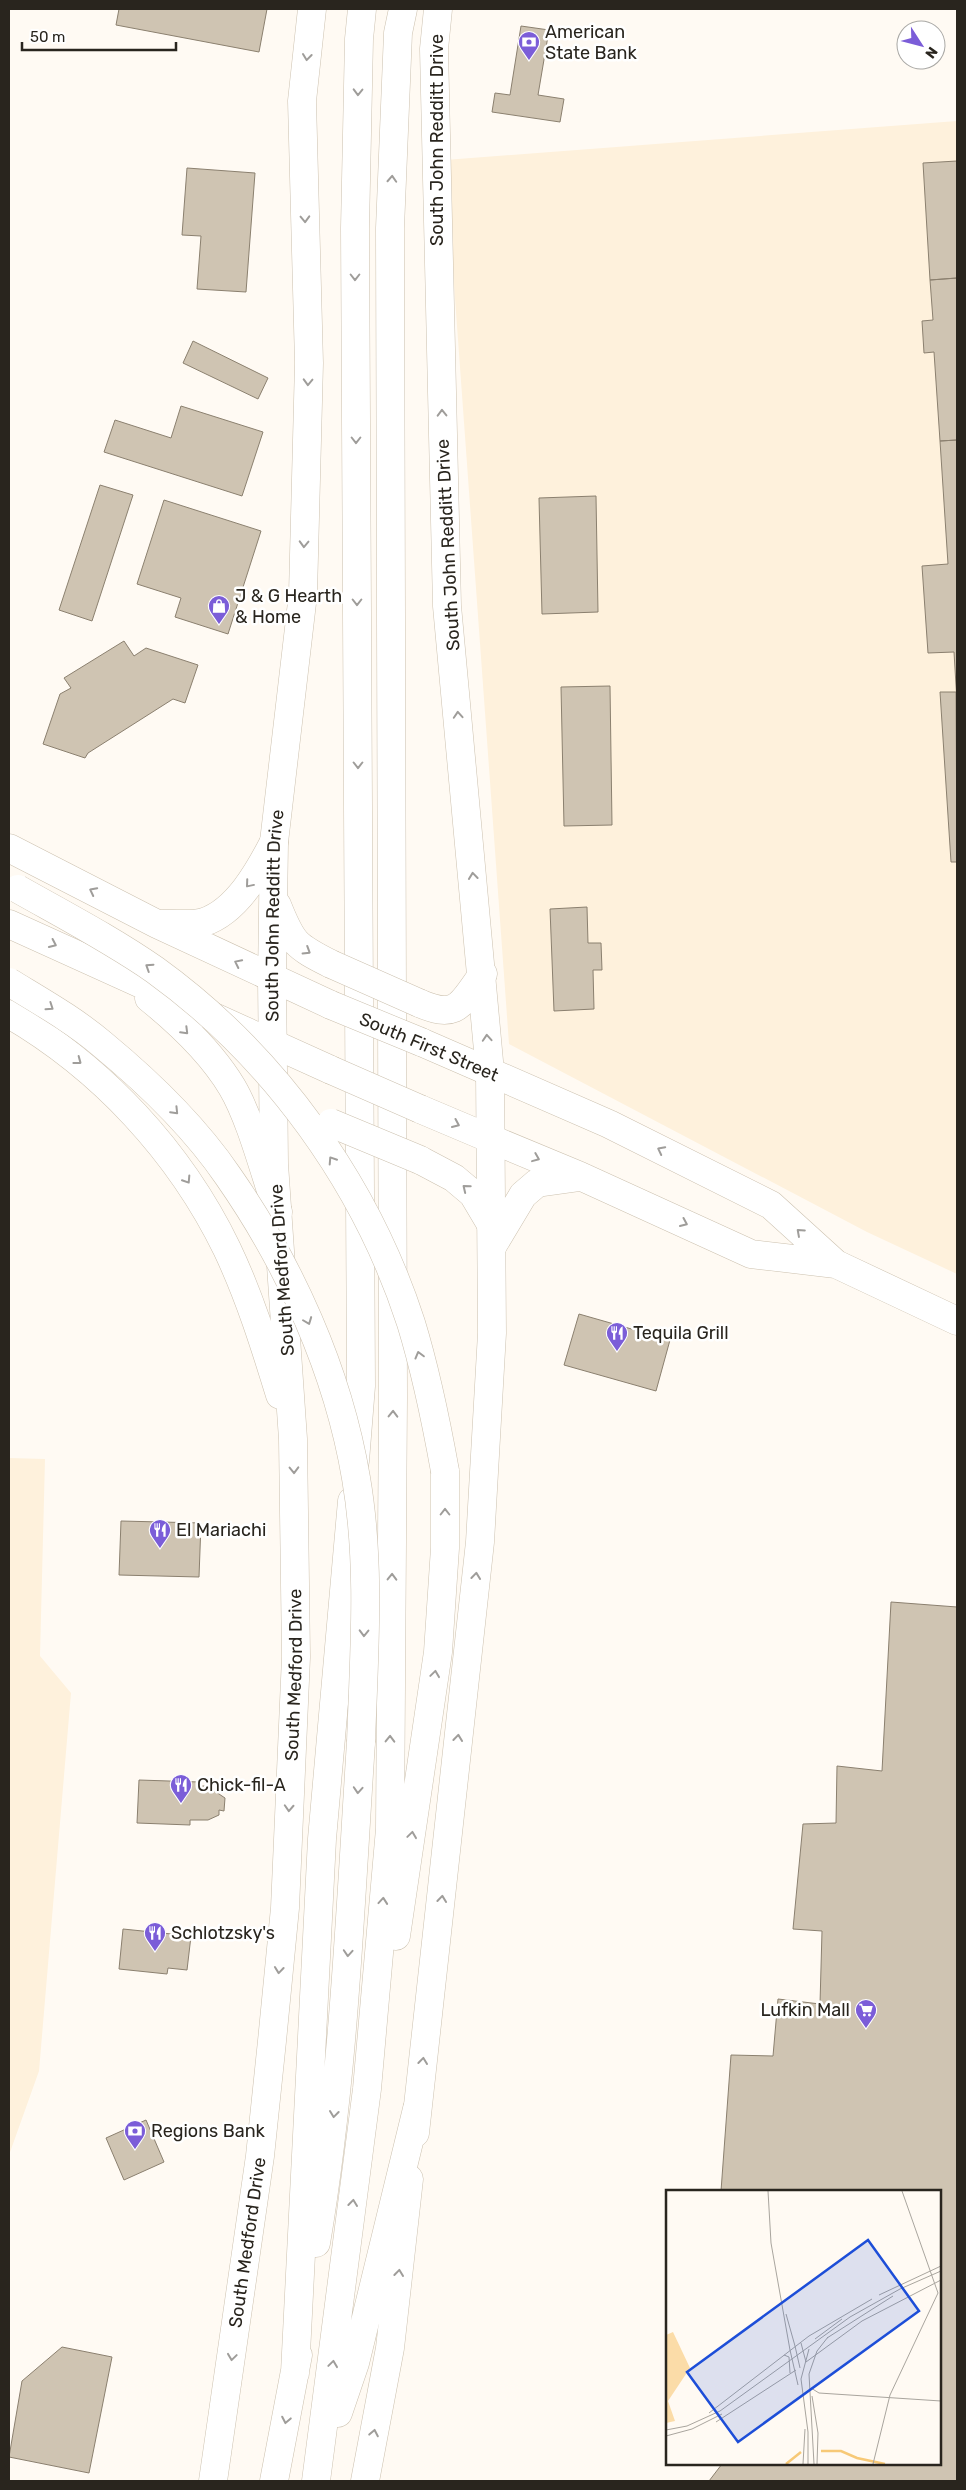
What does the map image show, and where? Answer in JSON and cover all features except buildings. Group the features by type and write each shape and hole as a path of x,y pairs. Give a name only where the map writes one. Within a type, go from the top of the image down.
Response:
{"main road":[{"name":"South John Redditt Drive","path":"272,1044 275,899 274,842 303,594 309,363 302,100 312,9"},
{"path":"295,2372 322,1839 343,1614 361,1386 354,228 359,39 362,9"},
{"path":"318,2474 368,2090 390,1829 393,1408 390,228 398,33 403,9"},
{"name":"South John Redditt Drive","path":"438,9 434,49 447,606 482,974 490,1072 491,1139"},
{"path":"157,924 203,922 221,912 252,882 274,842"},
{"name":"South First Street","path":"9,848 157,924 272,979 608,1124 771,1205 836,1264 957,1321"},
{"path":"13,887 87,928 154,970 222,1024 291,1098 364,1213 393,1275 410,1323 433,1406 445,1471 445,1548 438,1652 402,1906 368,2090"},
{"path":"275,899 290,938 304,951 435,1010 447,1012 461,1004 482,974"},
{"name":"South First Street","path":"9,924 272,1044 580,1176 751,1254 836,1264"},
{"path":"122,976 166,1011 213,1059 233,1088 278,1212"},
{"path":"9,982 100,1042 143,1079 186,1123 227,1174 252,1212 302,1304 333,1384 356,1478 365,1563 361,1742 341,2058 326,2187 295,2372 274,2481"},
{"path":"9,1014 35,1029 89,1070 140,1119 187,1178 227,1249 262,1337 293,1439"},
{"name":"South Medford Drive","path":"213,2481 260,2156 285,1908 296,1657 293,1439 274,1164 275,1128 272,1044"},
{"path":"275,1128 300,1119 314,1118 331,1123 420,1160 454,1178 473,1194 493,1237"},
{"path":"365,2481 390,2348 480,1542 492,1333 491,1139"},
{"path":"493,1237 523,1195 537,1183 580,1176"},
{"path":"318,2474 356,2363 418,2109"}],"shaded area":[{"path":"957,121 957,1274 867,1232 509,1044 445,160"},
{"path":"9,1458 45,1459 40,1656 71,1693 39,2071 9,2155"}],"place":[{"name":"American State Bank","path":"529,61"},
{"name":"J & G Hearth & Home","path":"219,625"},
{"name":"Tequila Grill","path":"617,1352"},
{"name":"El Mariachi","path":"160,1549"},
{"name":"Chick-fil-A","path":"181,1804"},
{"name":"Schlotzsky's","path":"155,1952"},
{"name":"Lufkin Mall","path":"866,2029"},
{"name":"Regions Bank","path":"135,2150"}]}
